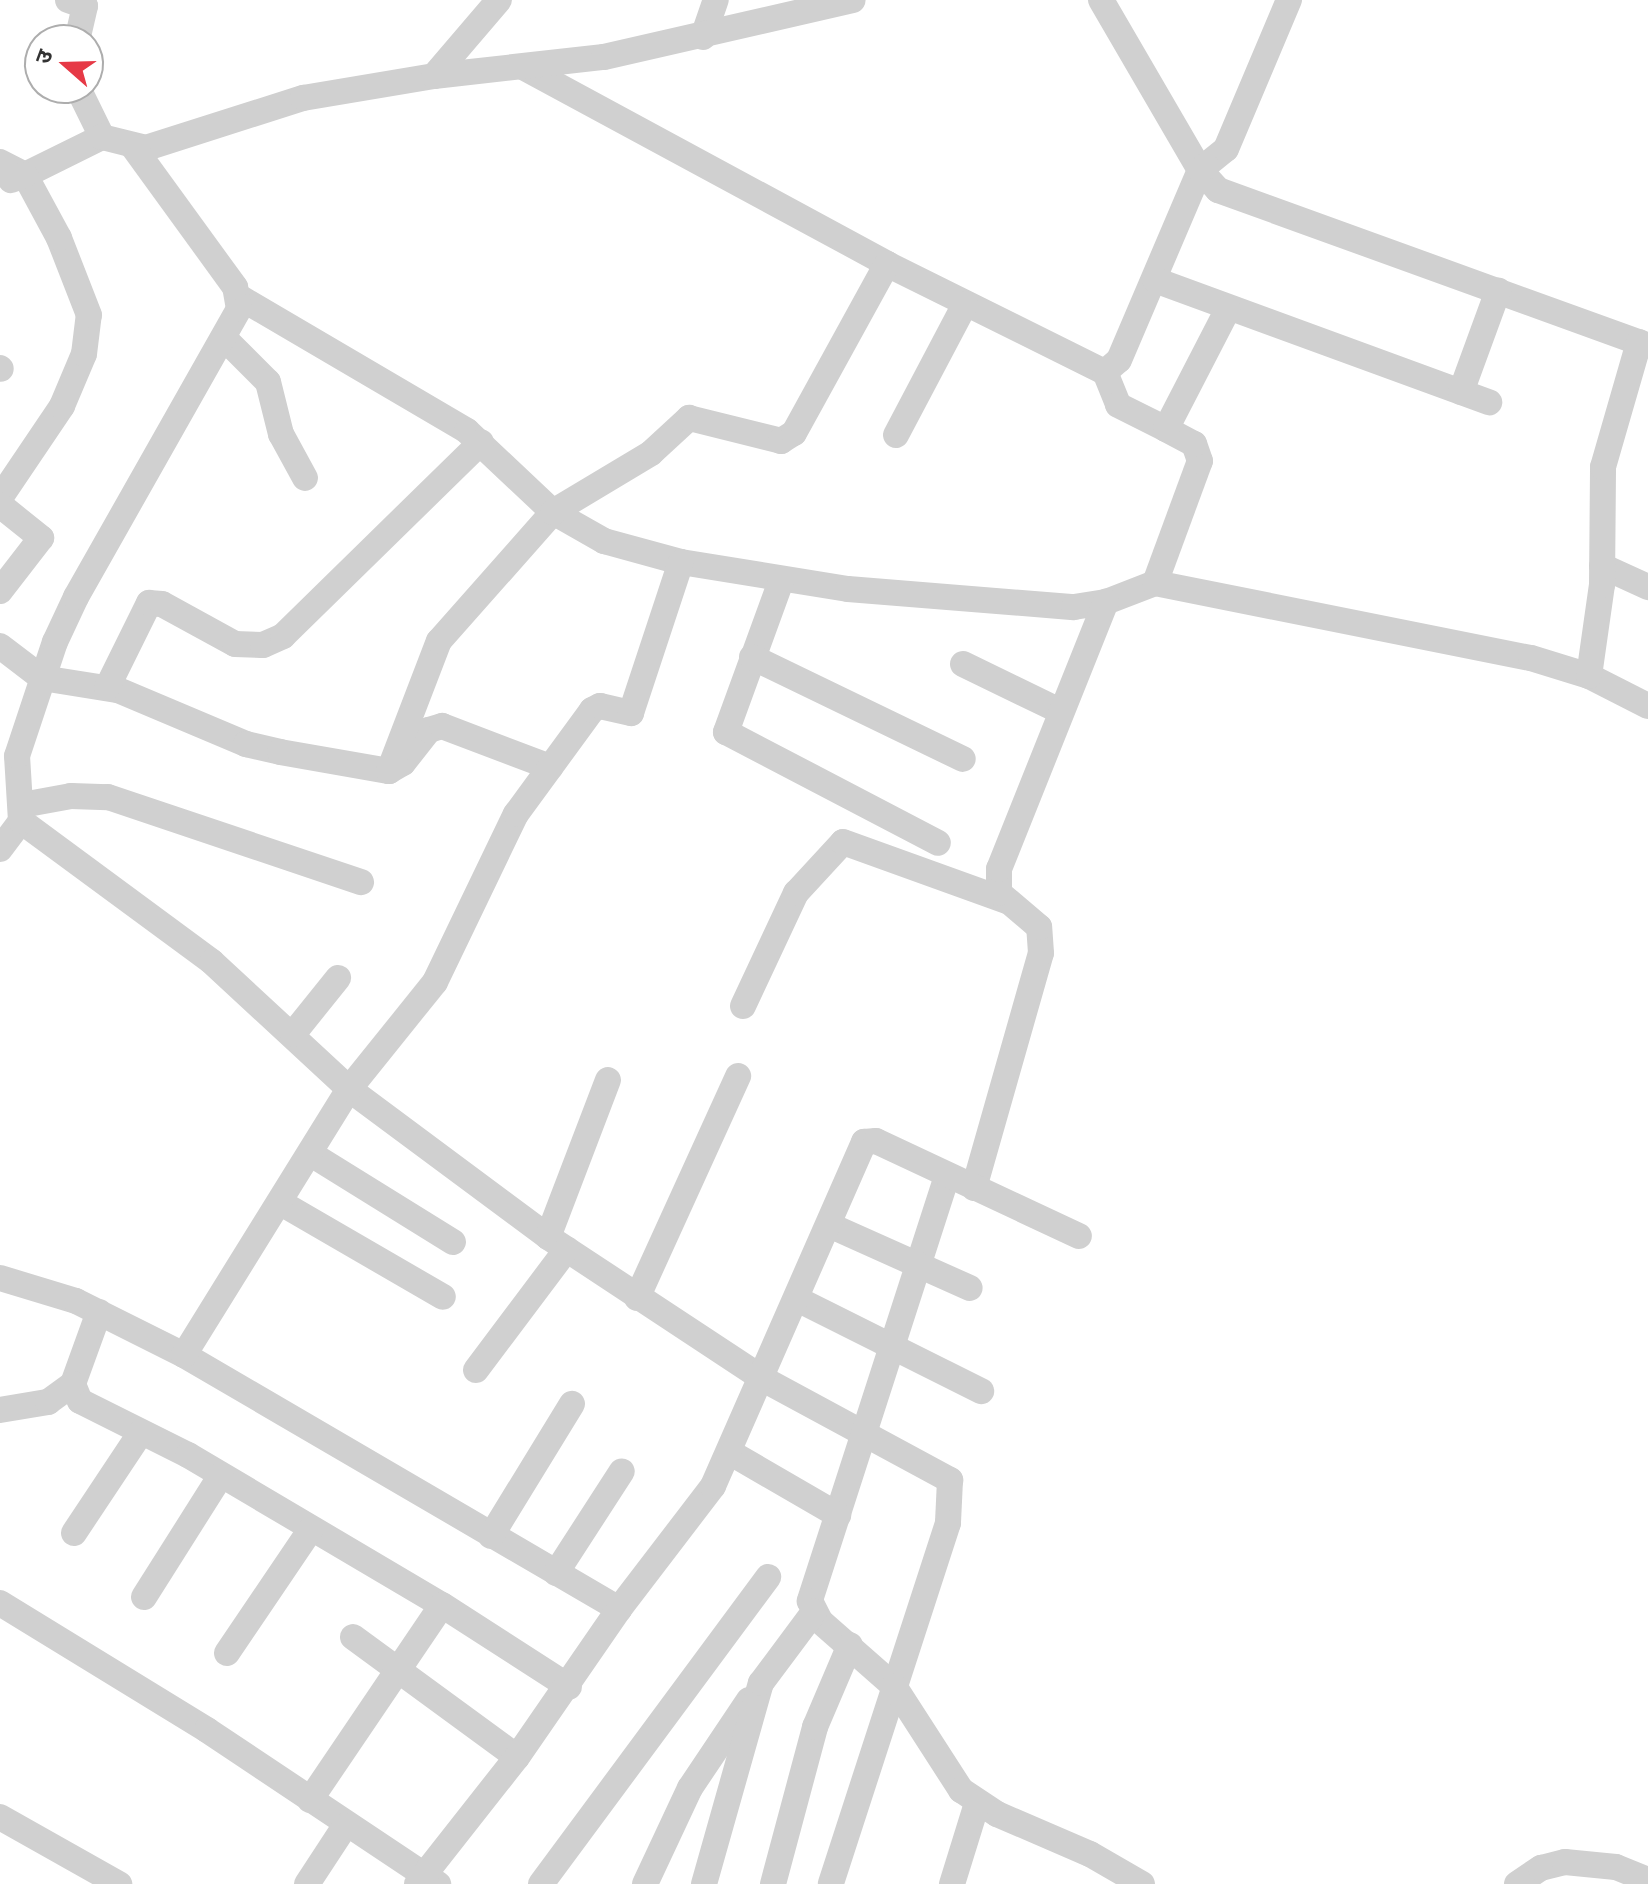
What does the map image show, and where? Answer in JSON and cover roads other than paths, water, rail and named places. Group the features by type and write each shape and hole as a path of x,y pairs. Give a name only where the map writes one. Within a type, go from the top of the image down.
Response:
{"street":[{"path":"68,0 85,6 81,24"},
{"path":"434,76 499,0"},
{"path":"703,37 716,0"},
{"path":"12,180 102,137 132,145 158,145 303,98 434,76 525,68 703,37 853,0"},
{"path":"1101,0 1200,170 1232,198 1643,344 1603,467 1602,566 1589,676"},
{"path":"1105,372 1119,360 1200,170 1226,149 1289,0"},
{"path":"525,68 887,264 1105,372 1118,405 1194,444 1200,461 1155,583"},
{"path":"86,104 102,137"},
{"path":"132,145 239,297 481,442 553,512 604,541 681,562 781,581 1074,607 1106,602 1155,583 1531,658 1589,676 1648,706"},
{"path":"0,162 86,299 89,329 62,406 29,462 0,498"},
{"path":"389,771 439,641 553,512 651,453 689,418 781,441 794,433 887,264"},
{"path":"1155,280 1489,402"},
{"path":"1461,392 1498,291"},
{"path":"239,297 226,340 76,597 8,767 22,813 212,962 349,1089 558,1243 763,1379 943,1473 953,1487 948,1523 831,1884"},
{"path":"896,435 965,304"},
{"path":"1166,429 1228,309"},
{"path":"226,340 273,391 278,426 305,478"},
{"path":"107,688 149,603 162,604 235,644 263,645 283,636 481,442"},
{"path":"0,505 41,538 0,591"},
{"path":"184,1355 349,1089 435,982 503,833 595,708 631,713 681,562"},
{"path":"1602,566 1648,587"},
{"path":"781,581 726,720 730,736 938,843"},
{"path":"974,1188 1041,953 1039,927 999,893 999,869 1106,602"},
{"path":"0,646 42,678 107,688 246,744 389,771 403,763 429,730 442,726 550,767"},
{"path":"752,657 963,759"},
{"path":"963,664 1060,711"},
{"path":"0,849 22,813 71,796 108,797 361,882"},
{"path":"743,1006 796,893 843,842 1007,901"},
{"path":"293,1034 338,978"},
{"path":"637,1298 738,1076"},
{"path":"476,1370 558,1243 608,1080"},
{"path":"0,1603 207,1730 426,1881 569,1687 619,1609 700,1504 731,1453 859,1149 870,1139 1079,1236"},
{"path":"311,1154 453,1242"},
{"path":"947,1176 896,1345 811,1592 814,1612 894,1686 961,1790 977,1803 1142,1884"},
{"path":"281,1203 443,1297"},
{"path":"829,1225 970,1288"},
{"path":"0,1278 99,1312 184,1355 619,1609"},
{"path":"797,1299 896,1345 981,1391"},
{"path":"0,1410 48,1402 73,1384 99,1312"},
{"path":"73,1384 80,1401 221,1475 442,1605 569,1687"},
{"path":"491,1536 572,1404"},
{"path":"74,1533 141,1432"},
{"path":"731,1453 838,1515"},
{"path":"556,1573 622,1471"},
{"path":"144,1597 221,1475"},
{"path":"227,1653 311,1529"},
{"path":"541,1884 768,1577"},
{"path":"310,1800 442,1605"},
{"path":"645,1884 690,1788 761,1683 814,1612"},
{"path":"353,1637 517,1757"},
{"path":"773,1884 815,1727 850,1645"},
{"path":"704,1884 761,1683"},
{"path":"952,1884 977,1803"},
{"path":"0,1817 119,1884"},
{"path":"307,1884 345,1826"},
{"path":"1517,1884 1541,1868 1565,1862 1616,1867 1648,1880"}]}
